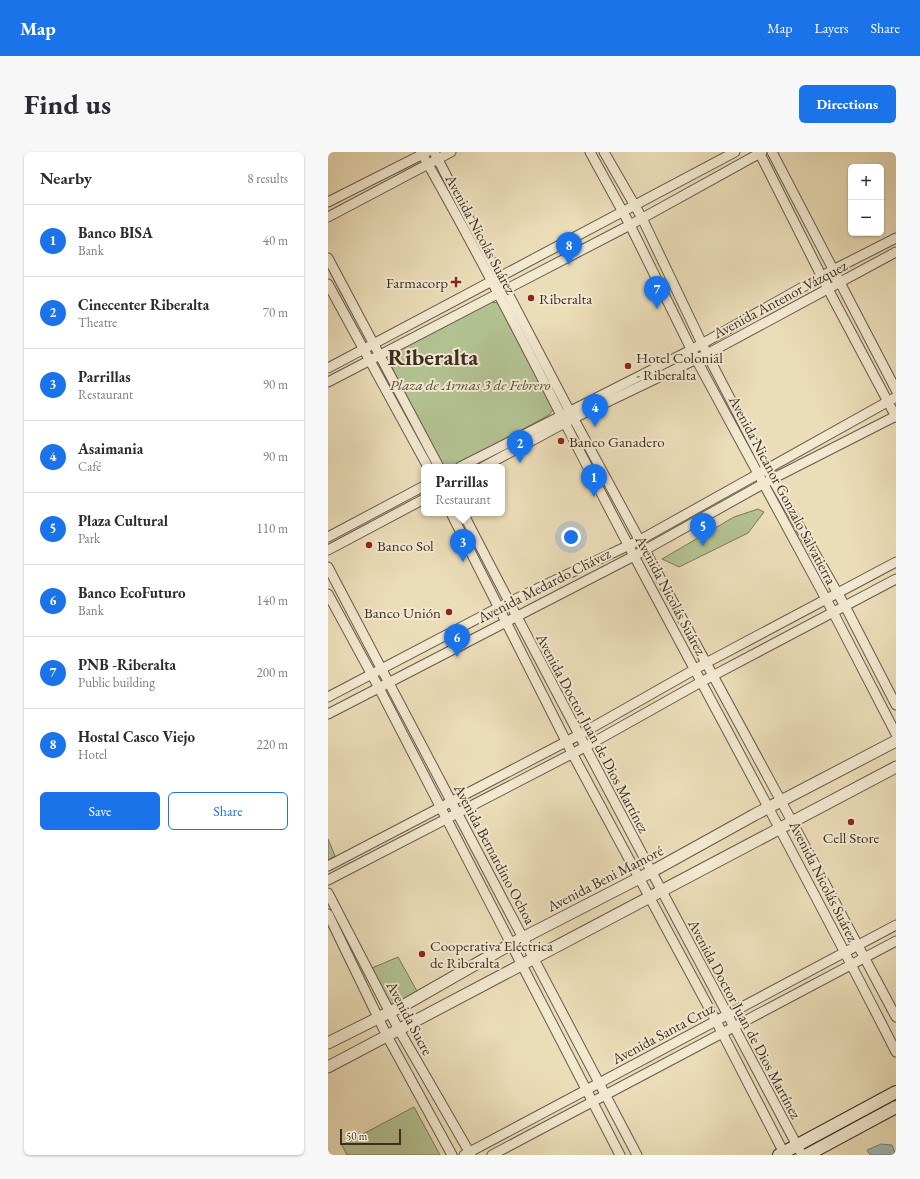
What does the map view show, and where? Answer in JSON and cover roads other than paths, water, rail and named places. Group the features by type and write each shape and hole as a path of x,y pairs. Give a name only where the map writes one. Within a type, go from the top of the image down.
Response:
{"main road":[{"path":"783,1154 800,1150 896,1092"},
{"path":"807,1155 896,1107"}],"street":[{"path":"328,217 428,164 436,156 451,152"},
{"name":"Avenida Nicanor Gonzalo Salvatierra","path":"590,152 630,224 696,359 768,482 826,599 896,734"},
{"name":"Avenida Nicanor Gonzalo Salvatierra","path":"604,152 642,218 762,471"},
{"path":"328,368 735,152"},
{"path":"328,382 642,218 760,152 828,289 892,400 896,416"},
{"path":"772,152 896,390"},
{"path":"328,202 423,153"},
{"name":"Avenida Nicolás Suárez","path":"423,153 498,294 567,417 645,549 896,1017"},
{"name":"Avenida Nicolás Suárez","path":"436,156 507,289 628,545 780,827 896,1052"},
{"path":"567,417 692,350 834,270 896,238"},
{"name":"Avenida Antenor Vázquez","path":"466,464 707,354 896,252"},
{"path":"328,258 437,464"},
{"path":"328,284 426,464"},
{"name":"Avenida Medardo Chávez","path":"328,697 498,607 640,540 892,400"},
{"name":"Avenida Medardo Chávez","path":"328,714 378,686 515,615 634,556 768,482 896,416"},
{"name":"Avenida Antenor Vázquez","path":"488,464 567,417"},
{"name":"Avenida Nicanor Gonzalo Salvatierra","path":"768,482 838,593 896,705"},
{"path":"328,537 421,488"},
{"path":"328,550 421,501"},
{"name":"Avenida Doctor Juan de Dios Martínez","path":"452,516 572,753 722,1032 783,1154"},
{"name":"Avenida Doctor Juan de Dios Martínez","path":"465,516 660,891 729,1014 800,1150"},
{"path":"328,866 578,735 706,663 896,562"},
{"name":"Avenida Bernardino Ochoa","path":"328,567 598,1084 637,1155"},
{"path":"328,880 456,812 585,747 701,682 896,579"},
{"name":"Avenida Bernardino Ochoa","path":"328,594 372,674 620,1155"},
{"name":"Avenida Beni Mamoré","path":"328,1043 390,1012 511,944 651,872 769,807 896,741"},
{"path":"328,1067 534,959 791,821 896,767"},
{"name":"Avenida Sucre","path":"328,892 399,1030 468,1154"},
{"name":"Avenida Sucre","path":"328,914 377,1018 452,1155"},
{"name":"Avenida Santa Cruz","path":"468,1154 896,925"},
{"name":"Avenida Santa Cruz","path":"492,1155 896,941"}],"water":[{"path":"881,1144 892,1145 896,1155 870,1155 867,1150"}],"place":[{"name":"Hostal Casco Viejo","path":"569,265"},
{"name":"Farmacorp","path":"456,282"},
{"name":"Riberalta","path":"531,298"},
{"name":"PNB -Riberalta","path":"657,309"},
{"name":"Hotel Colonial - Riberalta","path":"628,366"},
{"name":"Asaimania","path":"595,427"},
{"name":"Banco Ganadero","path":"561,441"},
{"name":"Cinecenter Riberalta","path":"520,463"},
{"name":"Banco BISA","path":"594,497"},
{"name":"Banco Sol","path":"369,545"},
{"name":"Plaza Cultural","path":"703,546"},
{"name":"Parrillas","path":"463,562"},
{"name":"Banco Unión","path":"449,612"},
{"name":"Banco EcoFuturo","path":"457,657"},
{"name":"Cell Store","path":"851,822"},
{"name":"Cooperativa Eléctrica de Riberalta","path":"422,954"}],"district":[{"name":"Riberalta","path":"433,357"}],"park label":[{"name":"Plaza de Armas 3 de Febrero","path":"470,384"}]}
